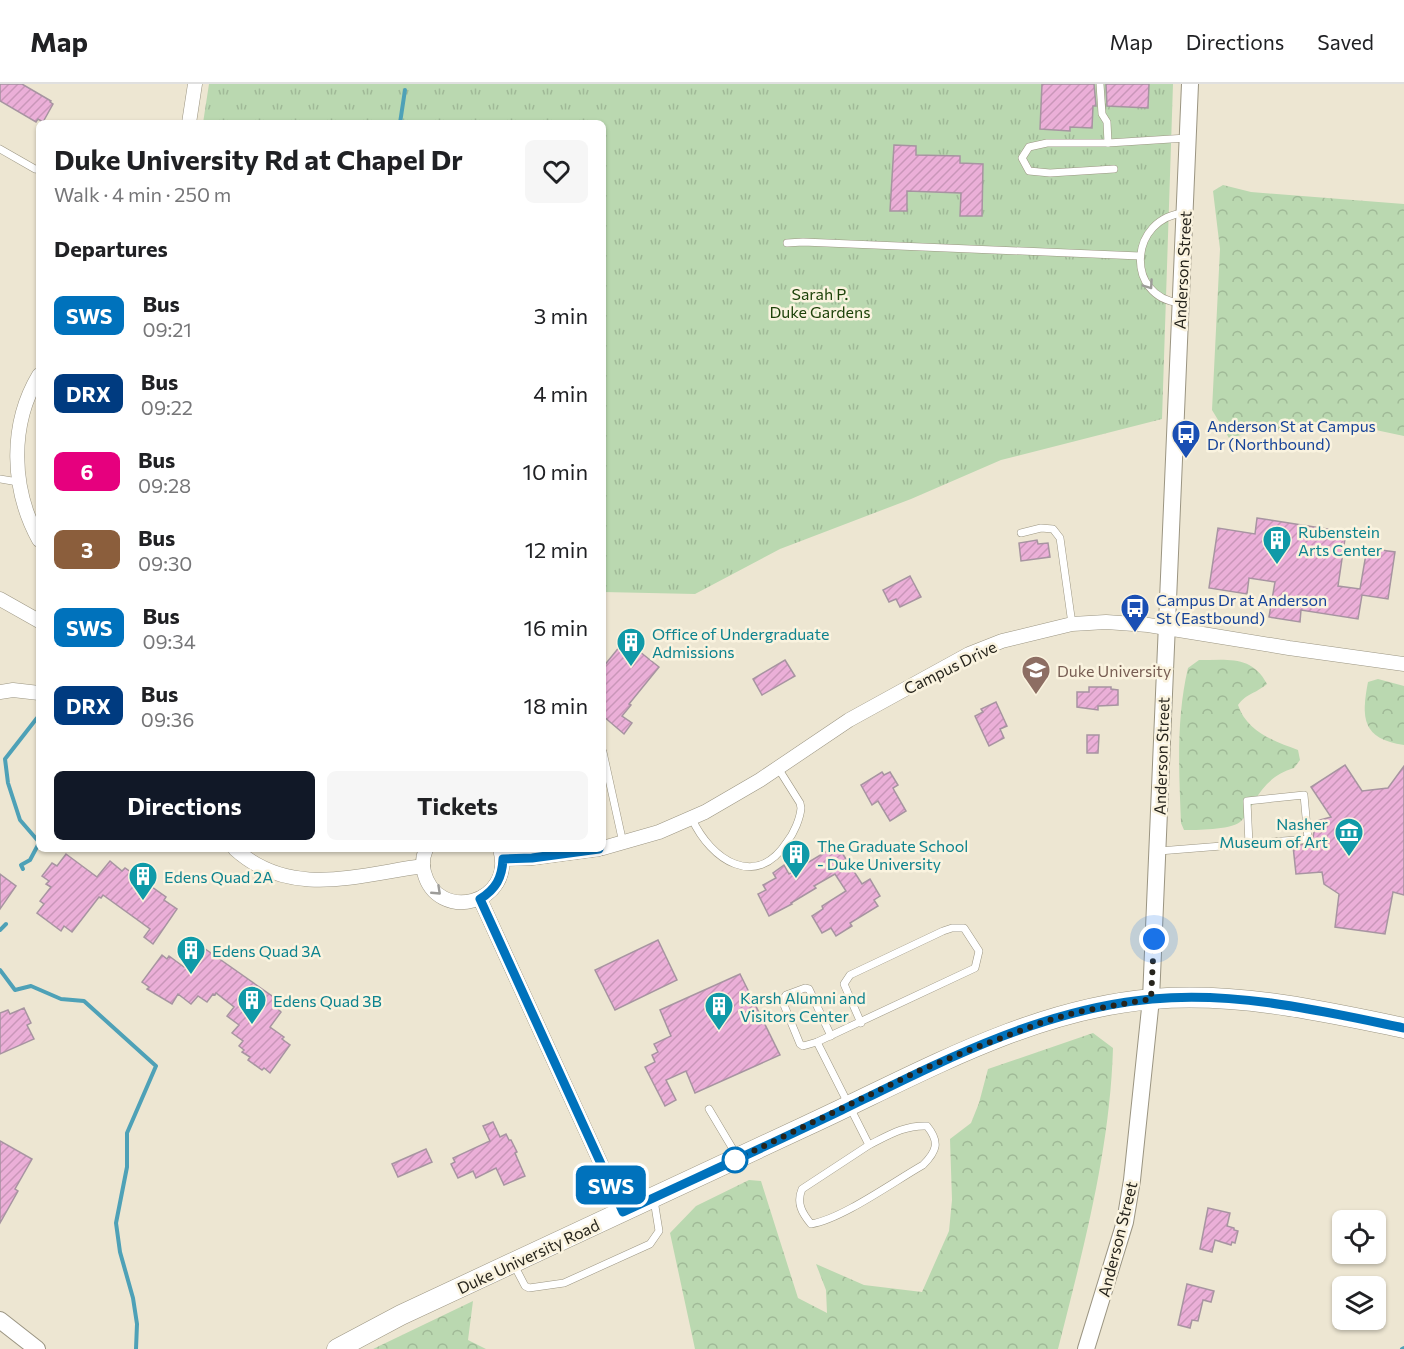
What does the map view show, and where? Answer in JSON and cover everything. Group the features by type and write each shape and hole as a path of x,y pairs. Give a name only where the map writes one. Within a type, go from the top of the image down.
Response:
{"main road":[{"name":"Duke University Road","path":"337,1349 401,1315 654,1198 921,1070 1043,1022 1077,1012 1151,999 1241,999 1322,1011 1404,1028"}],"street":[{"path":"189,120 195,84"},
{"name":"Anderson Street","path":"1086,1349 1125,1222 1132,1180 1151,999 1190,84"},
{"path":"36,380 17,437 18,482 25,509 36,533"},
{"path":"0,598 36,619"},
{"name":"Campus Drive","path":"606,847 659,832 692,819 778,767 849,720 969,654 1002,641 1072,624 1106,622 1166,628 1404,664"},
{"path":"0,692 13,690 36,693"},
{"path":"240,852 270,872 298,879 332,879 423,866"},
{"path":"425,852 423,866 430,884 443,897 455,902 480,899 490,892 498,883 502,871 502,854 532,858 576,852"},
{"path":"480,899 623,1212"},
{"path":"0,1320 37,1349"}],"lane":[{"path":"1100,84 1102,114 1107,122 1107,143"},
{"path":"1114,169 1050,173 1029,171 1022,158 1029,147 1047,143 1107,143 1187,138"},
{"path":"0,149 35,170"},
{"path":"1181,303 1165,301 1150,288 1143,275 1140,256 1144,239 1155,224 1172,214 1185,213"},
{"path":"787,243 1140,256"},
{"path":"0,479 18,482"},
{"path":"1021,533 1041,528 1053,529 1060,538 1072,624"},
{"path":"606,766 623,843"},
{"path":"692,819 708,843 726,861 743,867 762,865 771,860 781,852 791,837 801,812 800,803 778,767"},
{"path":"1156,851 1250,844 1308,839 1304,795 1247,801 1250,844"},
{"path":"831,1036 809,989 805,988 786,995 783,1000 784,1005 800,1044 803,1046 817,1042 831,1036 861,1023 975,968 979,951 964,928 943,931 850,975 844,984 861,1023"},
{"path":"817,1042 870,1145"},
{"path":"710,1109 738,1158"},
{"path":"915,1125 927,1126 935,1136 933,1156 923,1165 839,1214 811,1224 804,1216 799,1204 798,1196 802,1189 870,1145 900,1129 915,1125"},
{"path":"513,1263 525,1286 537,1288 564,1283 650,1244 659,1231 654,1198"}],"green space":[{"name":"Sarah P. Duke Gardens","path":"209,84 1173,84 1162,419 1001,460 911,499 780,549 695,594 606,592 606,120 203,120"},
{"path":"1223,185 1251,192 1404,204 1404,436 1333,421 1303,423 1274,433 1250,433 1229,438 1212,410 1220,249 1213,191"},
{"path":"1199,660 1238,661 1254,668 1267,684 1238,705 1242,714 1262,734 1298,750 1300,760 1294,768 1281,773 1266,786 1240,822 1221,828 1184,830 1181,823 1180,726 1188,668"},
{"path":"1378,679 1404,686 1404,745 1380,738 1372,732 1368,725 1365,706 1368,682"},
{"path":"1093,1033 1113,1048 1107,1125 1094,1200 1058,1349 695,1349 670,1233 696,1206 749,1180 761,1181 798,1298 827,1313 826,1290 816,1264 864,1285 922,1292 949,1231 952,1200 950,1139 971,1123 988,1069"},
{"path":"473,1301 468,1340 486,1349 373,1349"}],"building":[{"path":"0,84 22,84 53,104 44,120 38,119 36,122 0,101"},
{"path":"1042,84 1094,84 1096,106 1093,106 1092,128 1070,127 1070,131 1040,129"},
{"path":"1106,84 1149,84 1148,108 1107,106"},
{"path":"894,145 916,146 916,155 960,156 960,163 983,164 982,216 960,216 961,193 907,191 907,211 890,211"},
{"name":"Rubenstein Arts Center","path":"1257,518 1346,532 1338,586 1360,589 1367,548 1395,552 1388,599 1362,595 1358,619 1301,610 1300,622 1269,617 1275,582 1249,578 1247,594 1209,588 1218,528 1255,534"},
{"path":"1037,540 1038,544 1048,543 1050,557 1021,561 1019,543"},
{"path":"910,576 921,597 900,607 896,599 889,602 883,590"},
{"path":"625,640 659,667 622,716 632,723 624,734 606,719 606,663"},
{"path":"785,660 795,676 762,695 753,679"},
{"path":"1089,687 1111,687 1111,689 1118,690 1118,705 1098,706 1098,710 1077,707 1077,692 1089,692"},
{"path":"996,702 1007,726 1000,729 1004,738 989,746 975,716 983,712 981,709"},
{"path":"1087,735 1099,735 1098,753 1087,753"},
{"name":"Nasher Museum of Art","path":"1345,765 1362,791 1388,788 1404,766 1404,895 1393,892 1385,934 1335,927 1339,894 1324,884 1322,872 1296,874 1293,846 1312,843 1316,821 1331,817 1311,787"},
{"path":"882,772 884,775 890,772 898,785 893,788 906,811 890,821 878,801 872,805 861,785"},
{"path":"837,845 862,884 870,879 880,896 874,900 878,906 850,923 852,926 836,936 831,928 822,933 812,916 823,909 822,906 846,891 835,874 814,886 816,888 792,904 769,916 758,894 766,890 763,885 776,878 773,873 784,865 789,874"},
{"path":"66,854 97,877 110,861 122,871 125,868 166,897 164,900 177,909 153,944 144,937 150,929 103,895 72,932 64,926 61,931 37,913 44,904 40,901 51,887 46,884 49,881 42,876 52,863 57,866"},
{"path":"0,874 16,886 0,909"},
{"path":"658,940 677,980 615,1010 595,970"},
{"path":"201,946 282,1003 278,1009 281,1012 270,1027 284,1037 282,1039 290,1045 270,1073 248,1060 250,1057 242,1052 244,1050 239,1046 243,1041 232,1033 239,1025 227,1016 234,1007 216,993 207,1002 198,996 191,1004 178,994 172,1004 147,989 149,987 142,982 162,955 167,959 169,956 184,967"},
{"name":"Karsh Alumni and Visitors Center","path":"740,974 780,1055 695,1093 686,1071 666,1080 676,1100 665,1106 645,1067 655,1062 652,1055 658,1052 654,1044 671,1036 660,1010"},
{"path":"24,1008 31,1023 27,1025 34,1039 0,1054 0,1013 8,1010 10,1014"},
{"path":"493,1122 500,1137 506,1134 511,1140 525,1176 504,1185 496,1168 476,1178 473,1171 458,1178 451,1164 455,1162 453,1158 490,1141 483,1126"},
{"path":"0,1141 32,1159 0,1223"},
{"path":"426,1149 432,1162 398,1177 392,1164"},
{"path":"1208,1208 1230,1213 1227,1226 1238,1231 1235,1243 1232,1242 1231,1245 1215,1240 1212,1252 1200,1249"},
{"path":"1187,1284 1214,1291 1211,1302 1203,1300 1198,1321 1192,1320 1190,1328 1178,1325"}],"waterway":[{"path":"400,120 405,90"},
{"path":"36,719 5,759 8,783 20,820 36,839"},
{"path":"23,869 21,865 30,860 36,849"},
{"path":"0,930 6,924"},
{"path":"0,970 15,990 31,986 61,999 84,1001 156,1066 127,1133 127,1167 116,1223 120,1252 133,1298 137,1324 136,1349"}],"bus line":[{"name":"SWS","path":"583,852 503,859 498,883 480,899 623,1212 844,1109 921,1070 1043,1022 1077,1012 1151,999 1241,999 1322,1011 1404,1028"}],"place":[{"name":"Anderson St at Campus Dr (Northbound)","path":"1186,460"},
{"name":"Rubenstein Arts Center","path":"1277,566"},
{"name":"Campus Dr at Anderson St (Eastbound)","path":"1135,634"},
{"name":"Office of Undergraduate Admissions","path":"631,668"},
{"name":"Duke University","path":"1036,696"},
{"name":"Nasher Museum of Art","path":"1349,858"},
{"name":"The Graduate School - Duke University","path":"796,880"},
{"name":"Edens Quad 2A","path":"143,902"},
{"name":"Edens Quad 3A","path":"191,976"},
{"name":"Edens Quad 3B","path":"252,1026"},
{"name":"Karsh Alumni and Visitors Center","path":"719,1032"}],"route":[{"path":"735,1160 921,1070 972,1049 1043,1022 1077,1012 1151,999 1154,939"}]}
